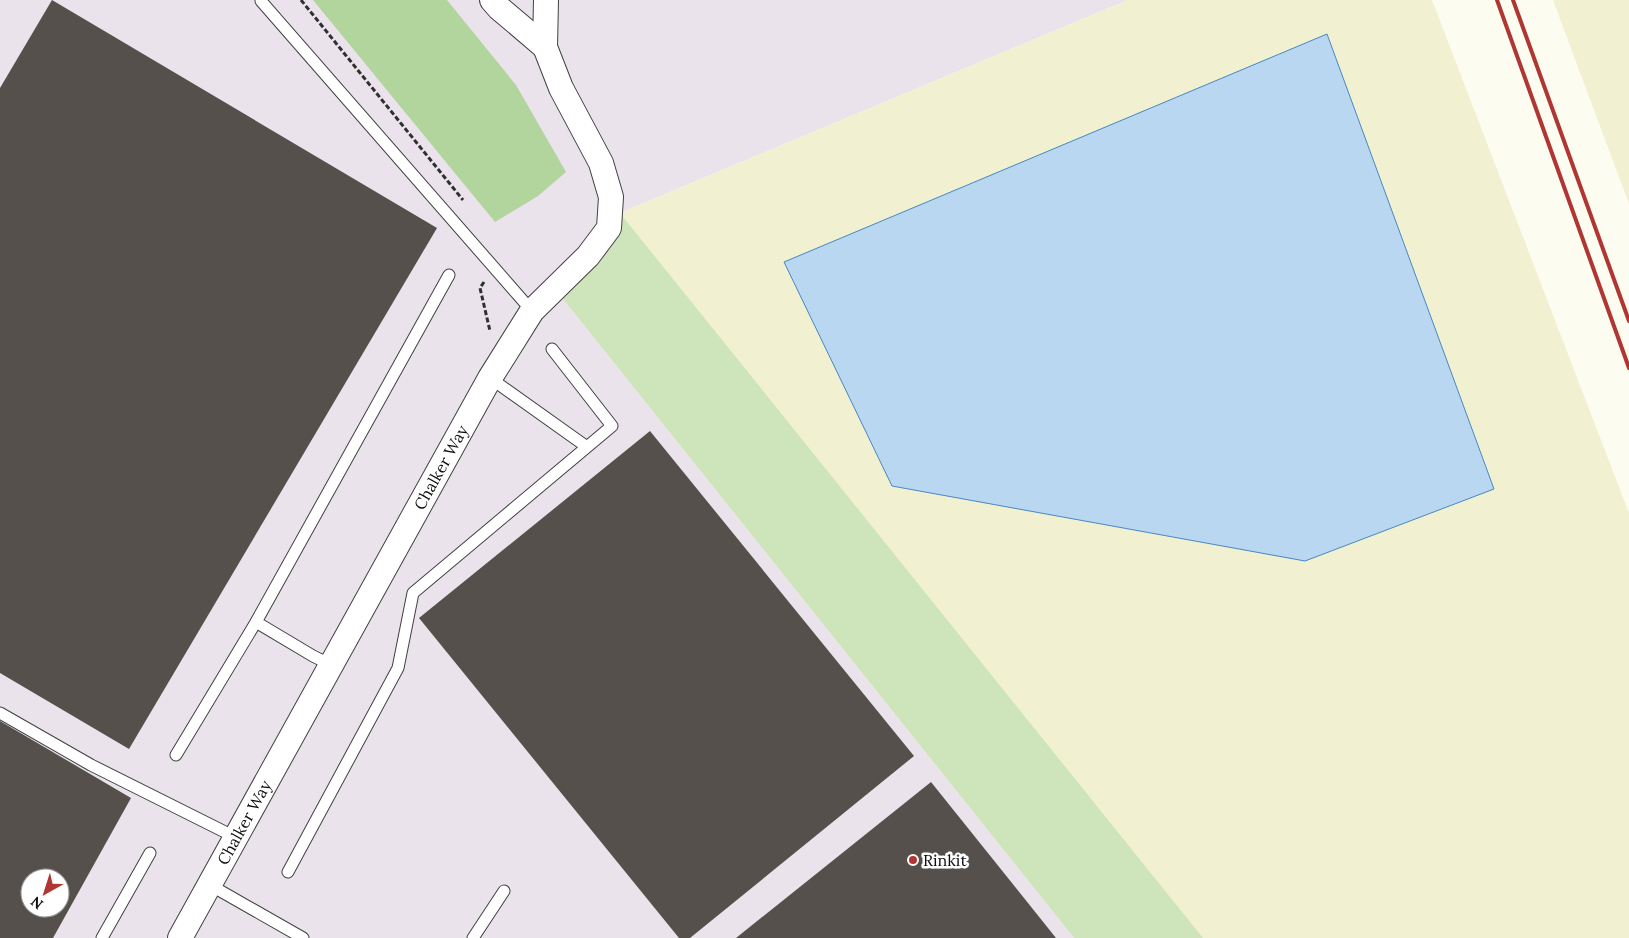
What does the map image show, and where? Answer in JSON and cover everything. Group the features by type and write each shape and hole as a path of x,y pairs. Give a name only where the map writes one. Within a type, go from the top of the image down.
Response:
{"street":[{"path":"492,0 545,47"},
{"name":"Chalker Way","path":"180,938 490,378 532,311 588,256 609,228 611,197 601,164 561,88 545,47 546,0"}],"lane":[{"path":"261,1 532,311"},
{"path":"176,755 256,622 449,276"},
{"path":"288,872 398,668 413,593 612,426 552,349"},
{"path":"490,378 587,447"},
{"path":"256,622 312,656 331,665"},
{"path":"0,713 91,765 236,838"},
{"path":"102,938 150,853"},
{"path":"210,885 303,938"},
{"path":"473,938 504,891"}],"shaded area":[{"path":"0,0 1128,0 620,213 591,260 563,299 1074,938 0,938"}],"green space":[{"path":"313,0 447,0 516,85 566,172 538,196 495,222"},
{"path":"1128,0 1432,0 1629,513 1629,938 1197,938 620,213"},
{"path":"1553,0 1629,0 1629,204"},
{"path":"620,213 1203,938 1074,938 563,299 591,260"}],"water":[{"path":"1327,34 1494,489 1305,561 892,486 784,262"}],"building":[{"path":"52,0 437,228 129,749 0,673 0,88"},
{"path":"650,431 914,756 690,938 679,938 419,618"},
{"path":"0,721 131,798 70,907 70,868 20,868 20,918 64,918 53,938 0,938"},
{"name":"Rinkit","path":"931,782 1056,938 736,938"}],"railway":[{"path":"1497,0 1629,368"},
{"path":"1513,0 1629,321"}],"place":[{"name":"Rinkit","path":"913,860"}]}
